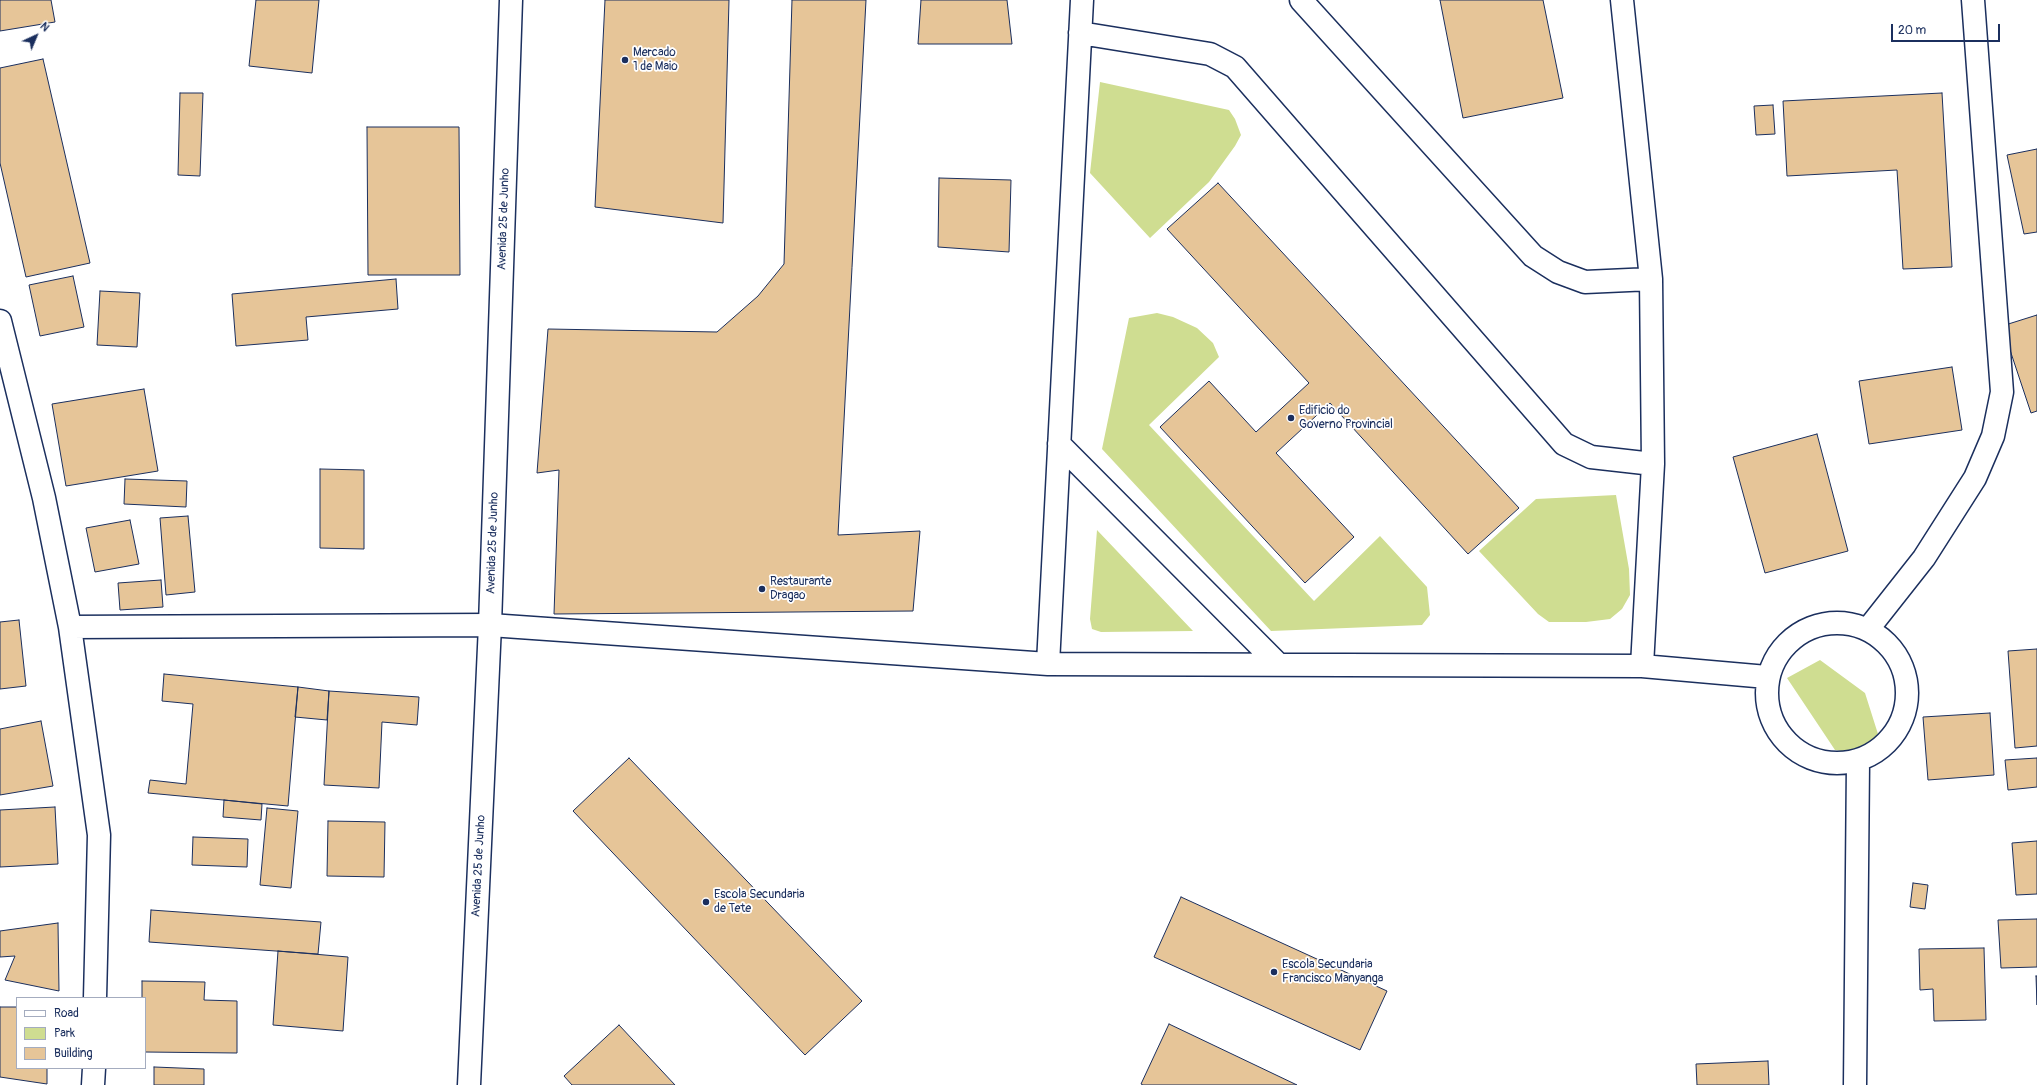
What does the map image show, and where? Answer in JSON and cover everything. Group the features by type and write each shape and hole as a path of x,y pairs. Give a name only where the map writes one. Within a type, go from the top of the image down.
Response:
{"street":[{"name":"Avenida 25 de Junho","path":"469,1085 490,626 511,0"},
{"path":"1048,664 1082,0"},
{"path":"1301,0 1533,256 1558,272 1585,282 1651,279"},
{"path":"1622,0 1651,279 1653,464 1642,666"},
{"path":"1868,630 1924,558 1975,478 1993,436 2002,392 1973,0"},
{"path":"1080,33 1210,54 1235,67 1564,444 1591,457 1653,464"},
{"path":"0,321 44,498 70,626 99,835 95,997"},
{"path":"1059,444 1279,665"},
{"path":"1837,622 1868,630 1890,647 1904,671 1908,699 1900,726 1883,748 1858,762 1821,763 1788,745 1768,714 1767,677 1781,648 1806,629 1837,622"},
{"path":"70,626 490,626 1048,664 1642,666 1767,677"},
{"path":"1855,1085 1858,762"},
{"path":"93,1085 94,1069"}],"green space":[{"path":"1100,82 1229,110 1235,119 1241,135 1235,146 1209,182 1150,238 1090,173"},
{"path":"1157,313 1173,317 1197,328 1213,343 1219,357 1149,425 1314,601 1380,536 1427,587 1430,615 1422,625 1271,631 1102,449 1129,318"},
{"path":"1616,495 1629,569 1630,595 1622,609 1610,619 1586,622 1549,622 1538,614 1479,551 1536,499"},
{"path":"1097,530 1193,631 1101,632 1092,629 1090,619"},
{"path":"1820,660 1865,693 1878,734 1862,754 1835,750 1787,678"}],"building":[{"path":"0,0 51,0 55,22 0,31"},
{"path":"256,0 319,0 312,73 249,66"},
{"path":"605,0 729,0 723,223 595,207"},
{"path":"792,0 866,0 838,535 920,531 913,611 554,614 559,470 537,473 548,329 717,332 758,296 784,264"},
{"path":"921,0 1007,0 1012,44 918,44"},
{"path":"1440,0 1543,0 1563,98 1463,118"},
{"path":"43,59 90,263 26,277 0,163 0,68"},
{"path":"180,93 203,93 200,176 178,175"},
{"path":"1942,93 1952,267 1903,269 1897,170 1787,176 1783,101"},
{"path":"1773,105 1775,134 1756,135 1754,106"},
{"path":"367,127 459,127 460,275 368,275"},
{"path":"2037,149 2037,232 2024,234 2007,155"},
{"path":"939,178 1011,180 1009,252 938,247"},
{"path":"1218,183 1519,508 1468,554 1330,403 1276,453 1354,537 1305,583 1160,427 1209,381 1256,432 1309,383 1167,229"},
{"path":"73,276 84,327 40,336 29,285"},
{"path":"396,279 398,309 306,317 308,340 236,346 232,294"},
{"path":"100,291 140,293 137,347 97,345"},
{"path":"2037,315 2037,411 2031,413 2002,326"},
{"path":"1952,367 1962,430 1869,444 1859,381"},
{"path":"144,389 158,471 66,486 52,404"},
{"path":"1817,434 1848,551 1765,573 1733,457"},
{"path":"320,469 364,470 364,549 320,548"},
{"path":"125,479 187,481 186,507 124,504"},
{"path":"188,516 195,592 166,595 160,518"},
{"path":"130,520 139,564 95,572 86,528"},
{"path":"161,580 163,607 120,610 118,583"},
{"path":"19,620 26,686 0,689 0,622"},
{"path":"2037,649 2037,746 2015,748 2008,651"},
{"path":"164,674 298,687 288,806 148,793 150,780 186,784 193,704 162,701"},
{"path":"298,687 329,691 327,720 295,717"},
{"path":"329,691 419,697 417,725 382,722 379,788 324,785"},
{"path":"1990,713 1994,775 1928,780 1923,717"},
{"path":"41,721 53,786 0,795 0,729"},
{"path":"629,758 862,1001 805,1055 573,811"},
{"path":"2037,758 2037,787 2008,790 2005,760"},
{"path":"224,800 262,804 261,820 223,817"},
{"path":"55,807 58,864 0,867 0,810"},
{"path":"267,808 298,811 291,888 260,885"},
{"path":"328,821 385,822 384,877 327,876"},
{"path":"193,837 248,839 247,867 192,865"},
{"path":"2037,841 2037,894 2016,895 2012,843"},
{"path":"1913,883 1928,885 1925,909 1910,907"},
{"path":"1181,897 1387,991 1360,1050 1154,957"},
{"path":"151,910 321,922 318,954 149,942"},
{"path":"2037,919 2037,967 2001,968 1998,920"},
{"path":"58,923 59,991 5,980 15,956 0,957 0,931"},
{"path":"1984,948 1986,1020 1934,1021 1933,989 1920,990 1919,949"},
{"path":"278,951 348,957 343,1031 273,1025"},
{"path":"2036,976 2037,976 2037,1005"},
{"path":"142,981 205,982 204,1000 237,1001 237,1053 146,1052 146,997 142,997"},
{"path":"0,1007 16,1007 16,1069 47,1069 47,1084 0,1077"},
{"path":"1169,1024 1297,1085 1143,1085 1141,1084"},
{"path":"619,1025 675,1085 572,1085 564,1076"},
{"path":"1768,1061 1769,1085 1697,1085 1696,1064"},
{"path":"154,1067 204,1069 204,1085 154,1085"}],"place":[{"name":"Mercado 1 de Maio","path":"625,60"},
{"name":"Edificio do Governo Provincial","path":"1291,418"},
{"name":"Restaurante Dragao","path":"762,589"},
{"name":"Escola Secundaria de Tete","path":"706,902"},
{"name":"Escola Secundaria Francisco Manyanga","path":"1274,972"}]}
